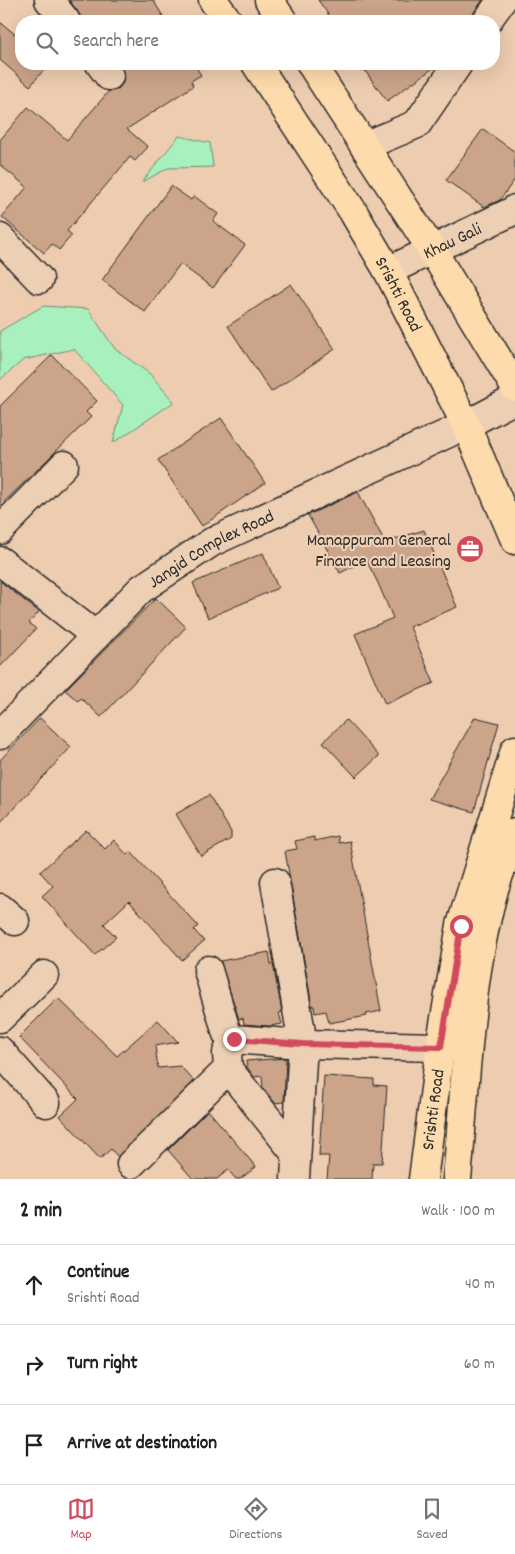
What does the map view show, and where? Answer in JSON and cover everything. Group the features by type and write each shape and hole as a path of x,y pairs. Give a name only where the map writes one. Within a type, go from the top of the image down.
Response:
{"main road":[{"path":"214,0 224,15"},
{"name":"Srishti Road","path":"260,70 352,210 388,271 466,425 515,540"},
{"path":"315,70 432,250 515,386"},
{"name":"Srishti Road","path":"457,1179 473,998 470,942 463,916 515,750"},
{"name":"Srishti Road","path":"423,1179 441,1047 470,942 512,848"}],"street":[{"path":"49,0 61,15"},
{"path":"491,15 502,0"},
{"path":"364,146 417,124 454,70"},
{"name":"Khau Gali","path":"388,271 513,212 515,209"},
{"path":"0,238 39,279"},
{"name":"Jangid Complex Road","path":"0,735 141,589 212,542 466,425 515,399"},
{"path":"0,530 64,465"},
{"path":"0,560 96,636"},
{"path":"275,882 303,1044 295,1166"},
{"path":"208,970 227,1034 234,1039 303,1044 441,1047"},
{"path":"0,1018 44,975"},
{"path":"234,1039 227,1053 228,1069 295,1166"},
{"path":"0,1051 46,1103"},
{"path":"131,1164 228,1069"}],"green space":[{"path":"179,136 210,143 213,167 168,168 142,182"},
{"path":"43,306 88,309 115,349 150,374 174,402 113,443 123,405 74,349 23,360 0,380 0,331"}],"building":[{"path":"69,0 153,0 162,15 79,15"},
{"path":"318,0 483,0 473,15 329,15"},
{"path":"0,22 15,34 15,70 44,70 30,86 0,60"},
{"path":"122,70 198,70 201,75 191,81 193,86 127,129 148,147 135,161 130,157 67,231 72,235 59,250 52,244 44,253 2,217 27,187 0,165 0,140 28,107 67,140 109,91 118,89 123,83 124,74"},
{"path":"364,70 431,70 387,101"},
{"path":"483,129 515,152 515,179 500,200 484,207 446,180"},
{"path":"171,186 191,200 194,196 218,214 213,221 245,245 213,288 180,264 145,312 102,280"},
{"path":"291,284 335,349 271,392 228,326"},
{"path":"52,355 97,401 86,412 91,417 0,506 0,406"},
{"path":"221,418 265,483 202,526 158,460"},
{"path":"358,492 385,542 424,530 457,607 410,627 434,683 385,704 355,634 393,618 366,560 340,573 308,515"},
{"path":"263,553 278,588 208,618 193,583"},
{"path":"0,581 39,612 29,623 36,629 0,667"},
{"path":"156,598 186,627 101,717 81,698 78,701 65,690"},
{"path":"475,717 499,723 474,812 429,799"},
{"path":"40,718 71,747 0,823 0,760"},
{"path":"346,720 379,756 356,777 323,742"},
{"path":"209,795 231,832 231,839 201,856 176,814"},
{"path":"86,830 105,849 114,840 127,855 130,851 198,926 194,930 204,941 182,960 129,901 104,924 116,937 95,955 42,896 53,886 40,872"},
{"path":"338,836 339,843 350,841 381,1011 366,1014 367,1016 329,1023 326,1011 315,1013 314,1006 312,1006 285,851 297,849 295,841 314,837 314,841"},
{"path":"269,952 282,1012 279,1013 282,1024 269,1026 244,1024 243,1018 239,1019 220,961"},
{"path":"58,998 117,1056 158,1020 178,1042 155,1046 158,1068 180,1066 194,1081 118,1157 111,1149 100,1159 60,1116 78,1099 19,1037"},
{"path":"286,1058 284,1102 275,1103 263,1088 262,1076 254,1077 247,1067 246,1061"},
{"path":"324,1076 374,1079 374,1085 387,1086 382,1163 373,1163 372,1179 327,1179 329,1156 319,1156"},
{"path":"208,1110 256,1167 240,1179 236,1179 228,1170 217,1179 193,1179 168,1150"}],"place":[{"name":"Manappuram General Finance and Leasing","path":"470,549"}],"route":[{"path":"234,1039 303,1044 441,1047 461,926"}]}
